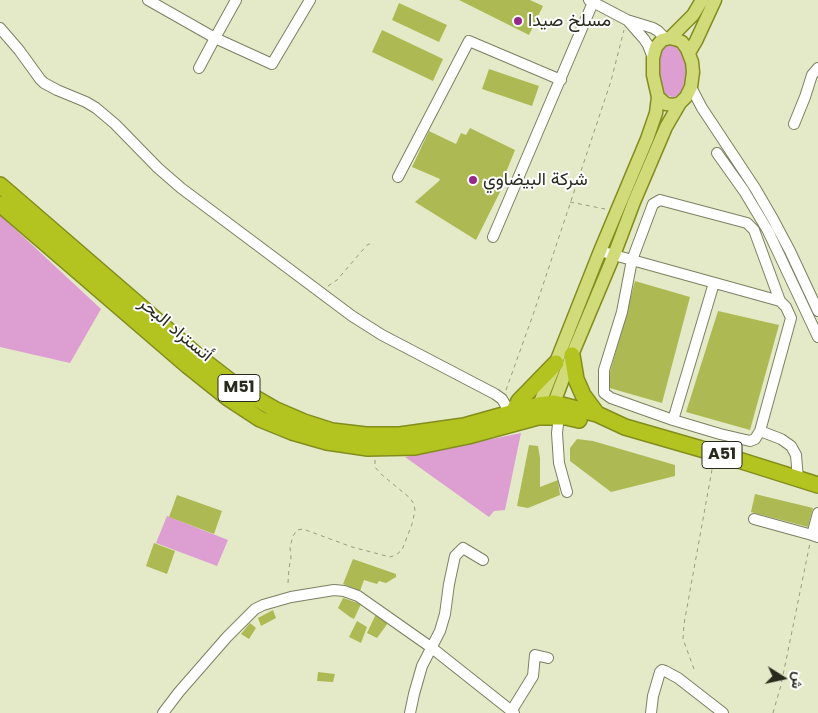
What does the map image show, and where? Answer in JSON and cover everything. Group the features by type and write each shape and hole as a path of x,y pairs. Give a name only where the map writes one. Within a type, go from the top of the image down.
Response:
{"highway":[{"name":"أتستراد البحر","path":"0,185 199,357 243,391 276,410 304,422 332,431 366,435 400,435 464,426 512,412 538,411"},
{"name":"أتستراد البحر","path":"0,204 188,366 228,398 260,418 292,432 327,442 368,448 415,447 468,436 538,411"},
{"path":"572,355 576,379 583,395 597,414"},
{"path":"512,412 519,401 556,363"},
{"name":"A51","path":"538,411 597,414 625,427"},
{"name":"A51","path":"556,412 595,423 625,427 818,485"}],"main road":[{"path":"538,411 656,113 658,97 653,75 653,58 656,47 658,43 668,38 693,14 702,0"},
{"path":"689,52 696,41 714,0"},
{"path":"556,412 572,355 657,145 666,126 680,103 686,97 690,87 693,72 689,52 682,42 668,38"},
{"path":"658,97 666,104 674,105 680,103"}],"street":[{"path":"148,0 214,38 272,64 310,0"},
{"path":"199,68 236,0"},
{"path":"493,236 561,80 592,1 626,20 653,28 668,38"},
{"path":"626,20 644,39 653,58"},
{"path":"0,28 40,79 57,90 96,108 116,124 158,168 181,188 352,316 382,335 495,394 502,399 512,412"},
{"path":"398,177 469,41 561,80"},
{"path":"794,124 812,75 818,68"},
{"path":"690,87 773,219 818,311"},
{"path":"717,153 744,191 768,231 818,337"},
{"path":"600,251 614,254 632,260 780,302 786,307 791,318 760,431 755,439 750,441 720,434 611,398 604,392 604,370 622,312 632,260 653,204 660,200 747,223 754,230 780,302"},
{"path":"673,420 714,283"},
{"path":"556,412 559,463 567,492"},
{"path":"760,431 781,439 792,446 796,455 798,479"},
{"path":"754,519 815,536 818,512"},
{"path":"410,713 420,672 440,631 445,614 455,556 462,548 483,560"},
{"path":"163,713 239,624 255,609 286,598 334,590 351,593 432,648 513,712 533,676 535,655 548,658"},
{"path":"651,713 652,696 662,670 678,678 723,713"}],"path":[{"path":"502,399 534,312 611,82 626,20"},
{"path":"570,202 616,211"},
{"path":"320,292 337,280 367,245 374,245"},
{"path":"288,583 291,558 290,547 297,530 303,529 352,547 390,558 402,550 412,524 415,510 414,504 410,498 375,467 376,448"},
{"path":"694,669 683,639 684,624 715,453"},
{"path":"773,713 815,536"}],"shaded area":[{"path":"673,43 681,46 686,55 688,75 684,94 674,98 665,94 656,72 657,52 663,45"},
{"path":"0,215 101,309 70,363 0,347"},
{"path":"521,433 505,510 494,511 489,517 405,457"},
{"path":"167,516 228,540 217,566 156,543"}],"building":[{"name":"مسلخ صيدا","path":"459,0 530,0 543,6 529,35"},
{"path":"399,3 447,25 439,42 392,20"},
{"path":"382,30 443,59 433,81 372,52"},
{"path":"489,69 539,86 532,106 482,89"},
{"path":"470,128 515,150 505,175 508,176 476,240 415,202 440,179 412,167 429,131 456,144 461,133 466,135"},
{"path":"635,281 690,297 662,403 606,387"},
{"path":"718,311 779,325 750,430 686,412"},
{"path":"577,439 593,441 675,465 675,476 611,492 570,461 570,448"},
{"path":"529,445 538,446 540,487 558,480 560,495 528,508 517,506"},
{"path":"755,494 813,508 808,527 751,512"},
{"path":"177,495 222,511 214,534 169,517"},
{"path":"154,543 175,551 167,574 146,566"},
{"path":"353,559 396,574 396,577 386,583 379,581 377,584 364,580 360,591 343,584"},
{"path":"343,598 361,604 354,619 338,608"},
{"path":"273,610 276,618 261,626 258,618"},
{"path":"376,614 388,623 377,638 367,633"},
{"path":"357,621 367,627 361,643 349,637"},
{"path":"250,623 256,628 249,639 241,634"},
{"path":"318,672 335,674 333,682 317,681"}],"place":[{"name":"مسلخ صيدا","path":"518,21"},
{"name":"شركة البيضاوي","path":"473,180"}]}
